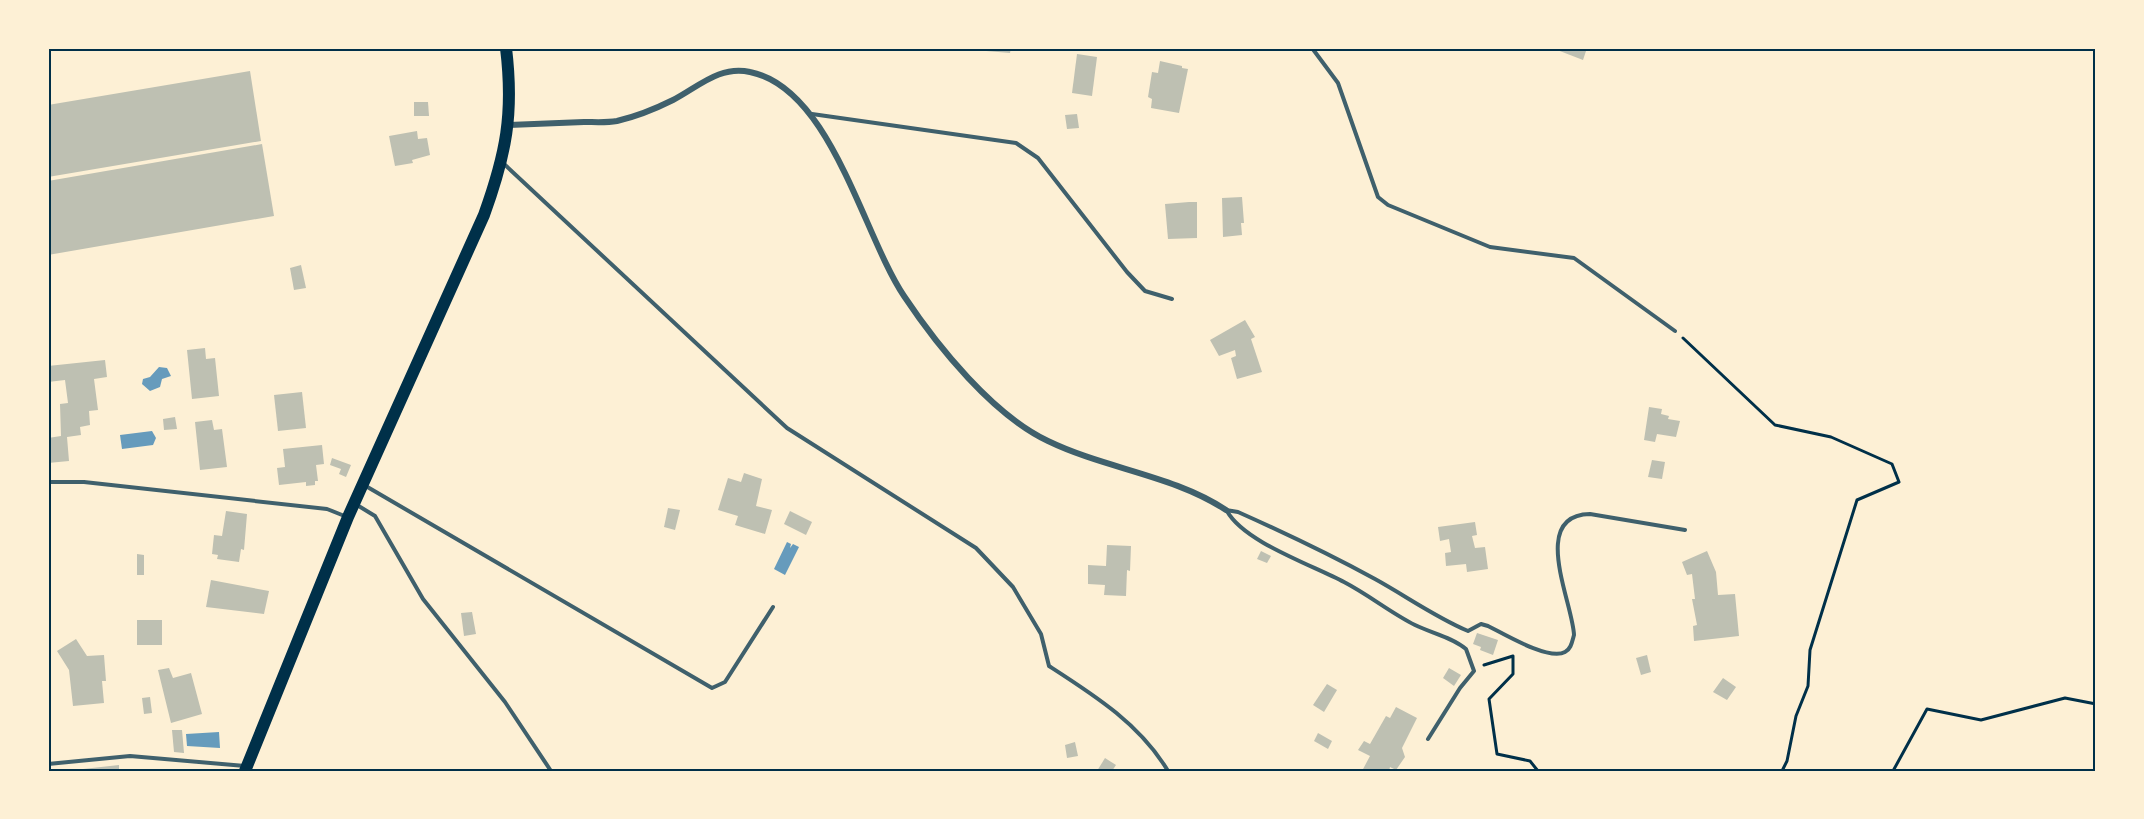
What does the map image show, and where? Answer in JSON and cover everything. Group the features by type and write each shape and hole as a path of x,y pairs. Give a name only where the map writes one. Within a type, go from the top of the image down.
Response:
{"main road":[{"path":"245,769 354,503 484,215 502,163 509,125 507,48"}],"street":[{"path":"509,125 616,121 672,101 720,72 749,71 773,80 812,114 829,142 878,249 904,296 939,341 1001,409 1022,428 1049,442 1186,489 1226,510"}],"lane":[{"path":"1312,48 1338,83 1378,197 1388,205 1490,246 1574,258 1675,331"},
{"path":"812,114 1016,143 1038,158 1145,291 1172,299"},
{"path":"502,163 787,428 976,548 1013,587 1041,634 1049,666 1116,709 1161,759 1168,771"},
{"path":"48,482 84,482 327,509 348,518"},
{"path":"363,484 712,688 724,682 773,607"},
{"path":"354,503 375,516 423,599 505,702 551,771"},
{"path":"1226,510 1238,512 1309,544 1468,631 1481,624 1553,655 1564,652 1571,646 1574,636 1557,550 1561,530 1568,521 1579,514 1590,514 1684,530"},
{"path":"1226,510 1234,524 1309,567 1344,582 1418,627 1460,644 1468,653 1473,668 1428,739"},
{"path":"48,764 130,756 245,769"}],"path":[{"path":"1675,331 1775,425 1832,437 1893,464 1899,482 1857,500 1810,650 1808,686 1796,716 1787,761 1782,771"},
{"path":"1473,668 1513,656 1513,674 1489,699 1497,754 1530,761 1538,771"},
{"path":"1893,771 1927,709 1981,720 2065,699 2096,704"}],"water":[{"path":"159,367 167,368 171,376 162,379 160,387 150,391 142,384 143,379 150,377"},
{"path":"152,431 156,438 153,445 122,449 120,435"},
{"path":"787,542 791,544 790,548 793,544 799,547 785,575 774,569"},
{"path":"219,732 220,748 187,746 186,734"}],"building":[{"path":"986,48 1011,48 1010,53 986,51"},
{"path":"1552,48 1587,48 1583,60"},
{"path":"1077,54 1097,57 1092,96 1072,93"},
{"path":"1160,61 1188,69 1179,113 1151,108 1152,99 1148,97 1152,72 1158,73"},
{"path":"250,71 261,141 48,177 48,105"},
{"path":"414,102 428,102 429,116 414,116"},
{"path":"1077,114 1079,128 1067,129 1065,115"},
{"path":"417,131 418,139 427,138 430,155 412,160 413,163 395,166 389,136"},
{"path":"262,144 274,216 48,255 48,181"},
{"path":"1242,197 1244,223 1241,223 1242,235 1223,237 1222,198"},
{"path":"1197,202 1197,238 1168,239 1165,204"},
{"path":"301,265 306,288 294,290 290,268"},
{"path":"1245,320 1255,337 1251,339 1262,372 1237,379 1231,358 1236,356 1235,350 1219,356 1210,340"},
{"path":"205,348 206,359 215,358 219,396 192,399 187,350"},
{"path":"105,360 107,377 94,379 98,410 89,411 90,425 80,427 81,435 67,437 69,461 48,463 48,438 61,436 60,404 68,403 65,380 48,382 48,366"},
{"path":"302,392 306,428 278,431 274,395"},
{"path":"1649,407 1662,409 1661,414 1669,416 1668,419 1680,421 1676,437 1657,434 1655,442 1644,440"},
{"path":"175,417 177,429 164,430 163,419"},
{"path":"212,420 214,430 222,429 227,467 200,470 195,422"},
{"path":"322,445 324,464 316,465 318,481 315,481 315,485 306,486 306,482 279,485 277,468 285,467 283,449"},
{"path":"332,458 351,465 346,477 339,474 341,469 330,465"},
{"path":"1652,460 1665,462 1662,479 1648,477"},
{"path":"744,473 762,479 756,506 772,510 765,534 735,525 738,516 718,510 728,478 741,482"},
{"path":"668,508 680,510 675,530 664,527"},
{"path":"226,511 247,514 244,550 241,549 239,562 217,559 218,555 212,554 214,535 222,536"},
{"path":"790,511 812,522 806,535 784,524"},
{"path":"1475,522 1477,535 1472,536 1475,548 1485,547 1488,569 1467,572 1466,564 1446,566 1445,553 1451,552 1449,539 1440,541 1438,527"},
{"path":"1107,545 1131,546 1126,596 1104,595 1105,585 1088,584 1088,565 1106,566"},
{"path":"1261,551 1271,556 1267,563 1257,559"},
{"path":"1707,551 1716,572 1718,595 1735,594 1739,636 1694,641 1693,626 1697,625 1692,599 1695,599 1692,574 1687,575 1682,562"},
{"path":"137,554 144,555 144,575 137,575"},
{"path":"211,580 269,591 264,614 206,607"},
{"path":"472,612 476,634 464,636 461,613"},
{"path":"137,620 162,620 162,645 137,645"},
{"path":"1477,633 1498,640 1493,655 1480,650 1481,647 1473,644"},
{"path":"76,639 87,656 104,655 106,681 102,681 104,703 73,706 69,670 57,651"},
{"path":"1647,655 1651,672 1641,675 1636,658"},
{"path":"169,668 173,678 191,673 202,714 171,723 158,670"},
{"path":"1449,668 1461,675 1454,686 1443,678"},
{"path":"1723,678 1736,687 1727,700 1713,692"},
{"path":"1327,684 1337,690 1324,712 1313,705"},
{"path":"150,697 152,713 144,714 142,698"},
{"path":"1396,707 1417,718 1402,748 1405,757 1396,770 1390,767 1389,771 1362,771 1370,756 1358,750 1364,741 1370,744 1386,716 1390,718"},
{"path":"172,730 182,730 184,753 174,752"},
{"path":"1318,733 1332,741 1328,749 1314,741"},
{"path":"1075,742 1078,756 1067,758 1065,745"},
{"path":"1105,758 1116,765 1112,771 1097,771"},
{"path":"119,765 119,771 84,771 83,769"}]}
